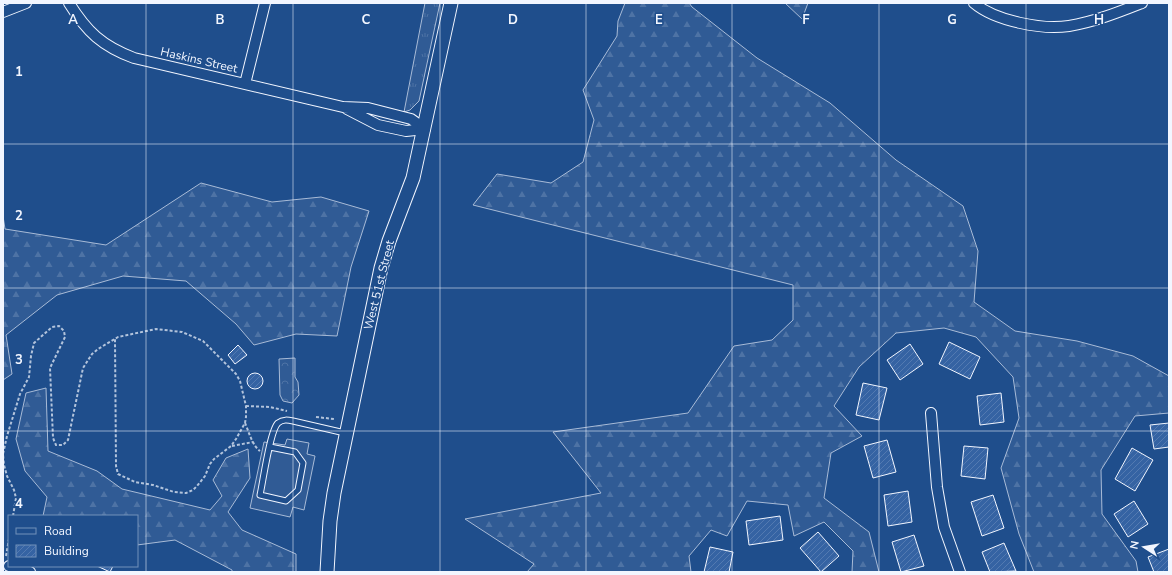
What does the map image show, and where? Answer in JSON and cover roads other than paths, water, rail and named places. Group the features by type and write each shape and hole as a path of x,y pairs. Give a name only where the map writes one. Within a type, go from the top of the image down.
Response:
{"street":[{"path":"3,12 26,3"},
{"name":"Haskins Street","path":"69,3 77,16 93,34 108,47 134,58 343,107 378,125 406,131 424,129"},
{"path":"245,84 265,3"},
{"name":"West 51st Street","path":"327,572 331,508 381,268 389,241 413,178 451,3"},
{"path":"974,3 988,13 1012,22 1041,26 1068,26 1096,19 1142,3"},
{"path":"931,413 937,487 944,527 960,572"},
{"path":"16,567 30,572"}],"lane":[{"path":"270,447 295,452 303,463 298,490 286,501 260,495 270,447 276,426 281,421 285,420 346,433"}]}
